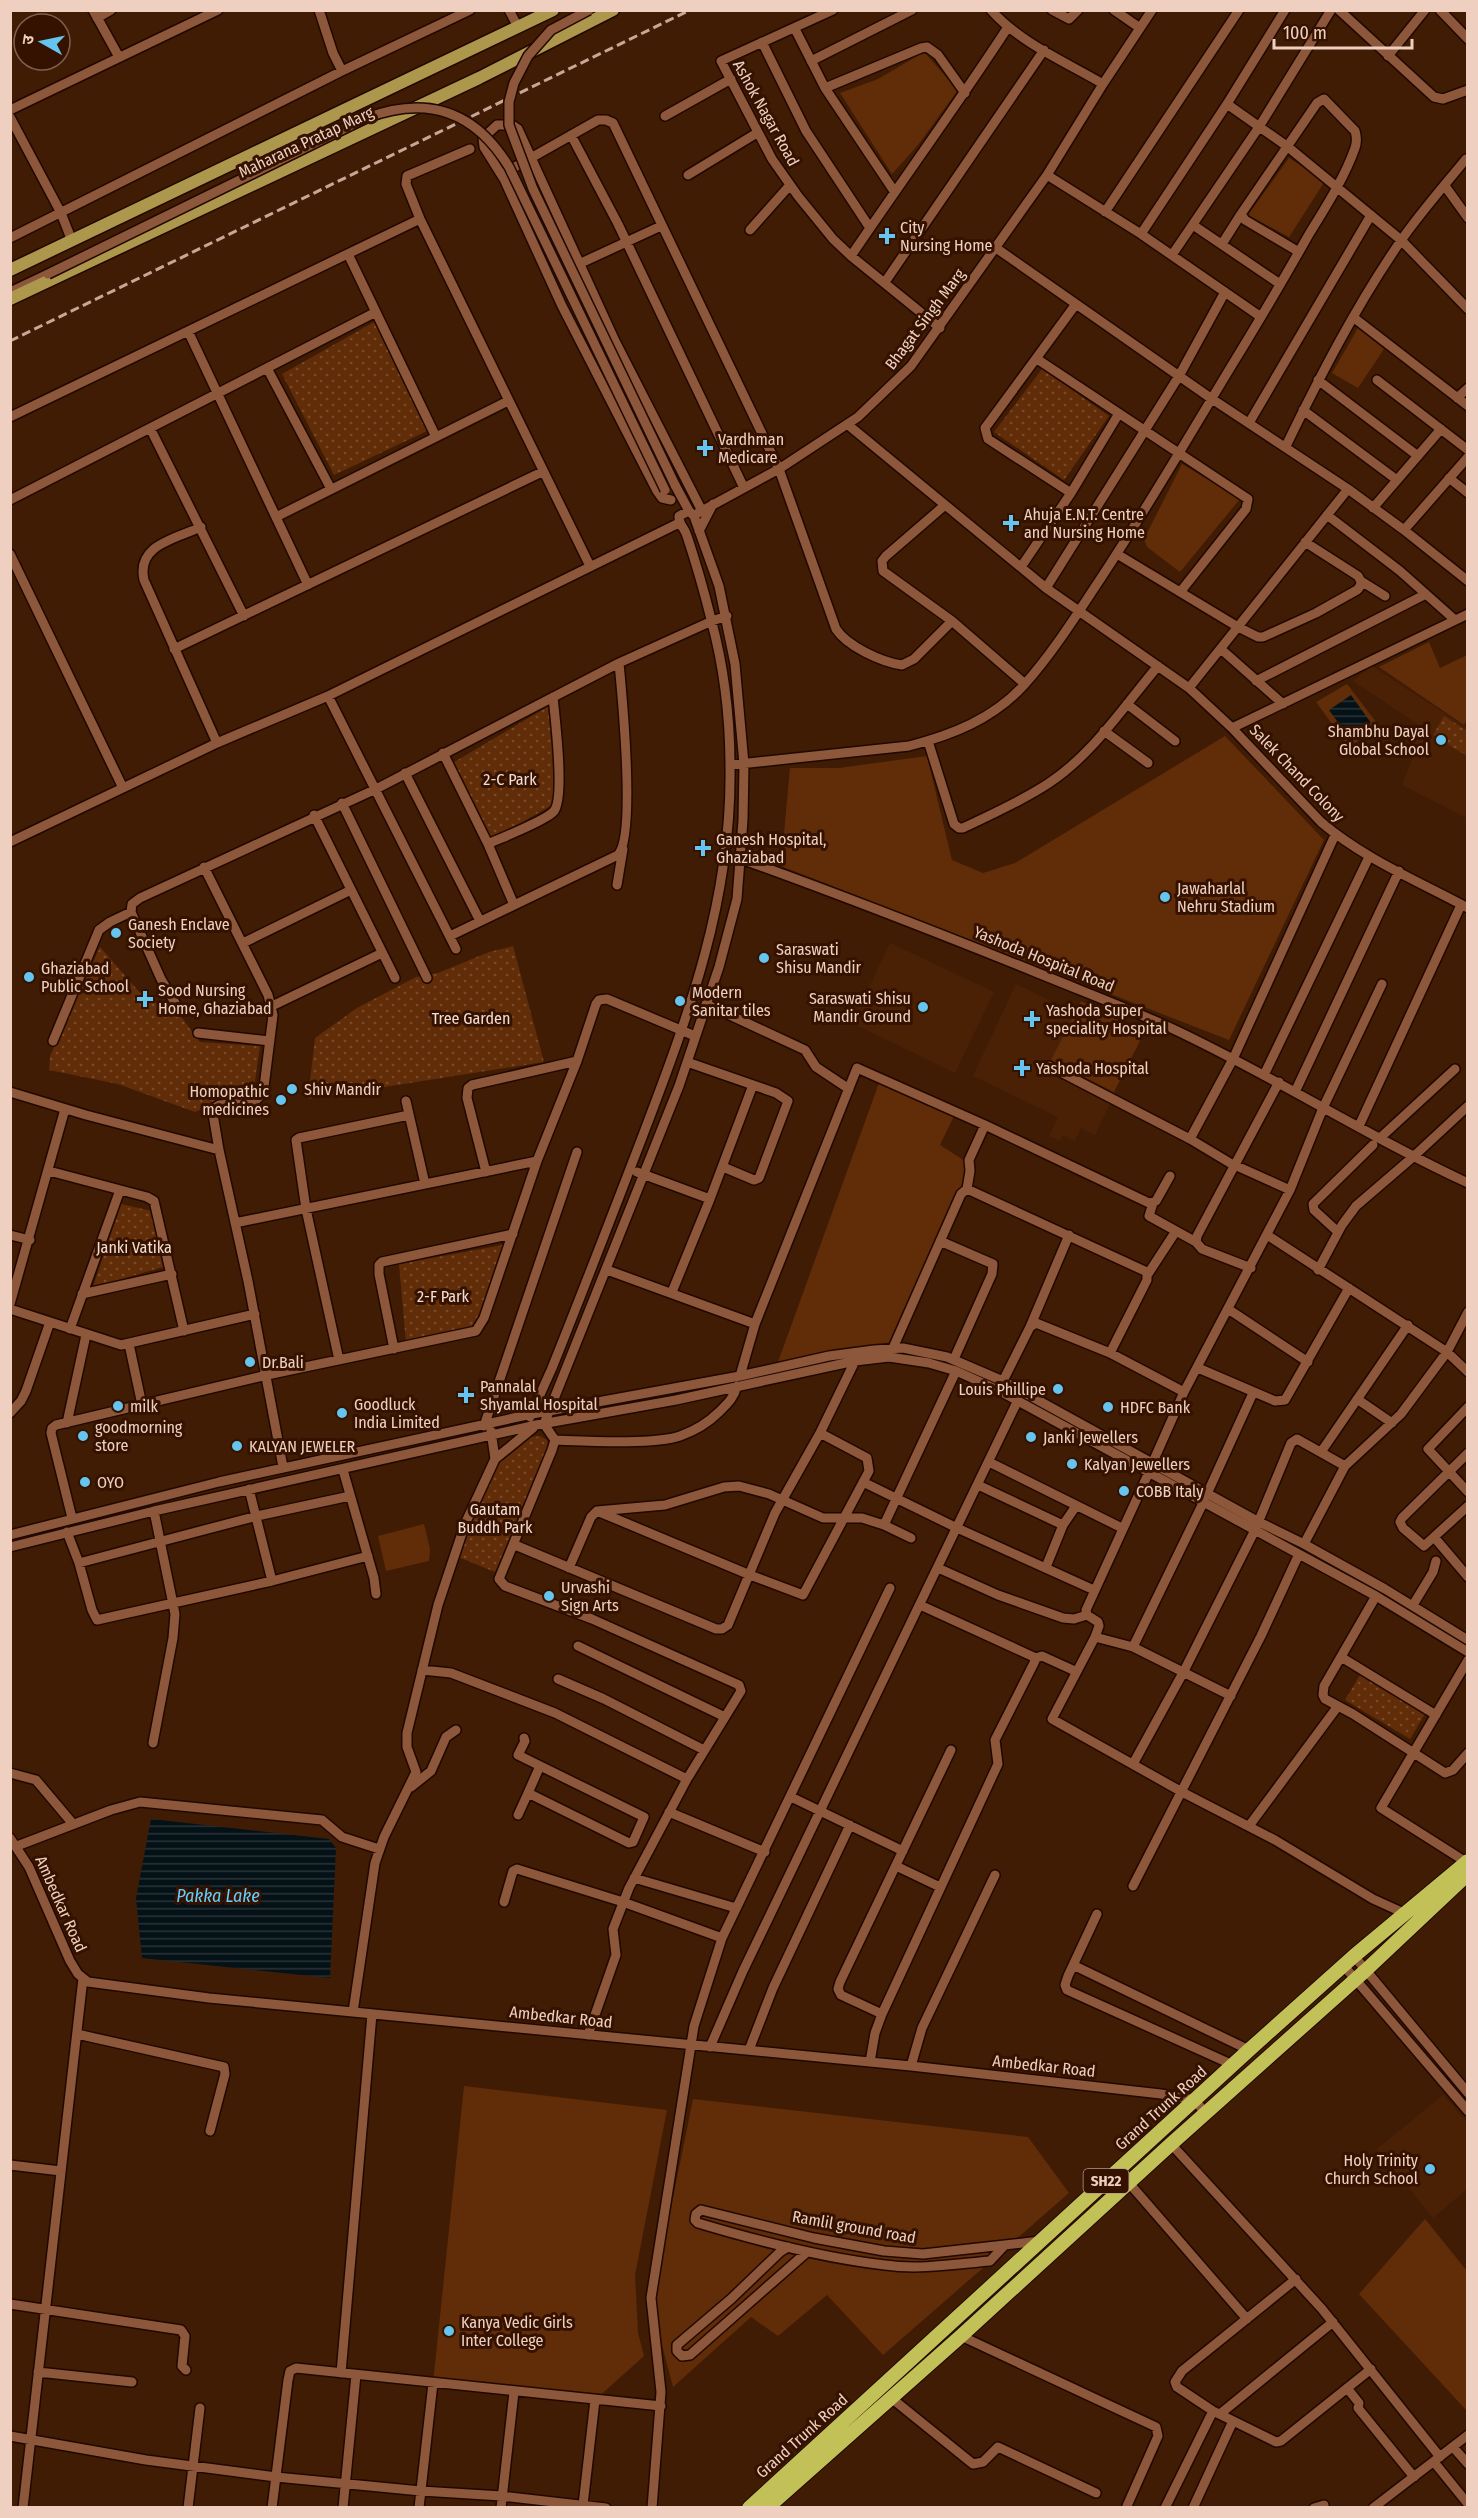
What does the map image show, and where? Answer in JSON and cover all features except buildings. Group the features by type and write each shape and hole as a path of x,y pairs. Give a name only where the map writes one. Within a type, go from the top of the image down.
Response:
{"highway":[{"name":"Grand Trunk Road","path":"749,2508 1249,2049 1349,1961 1467,1866"},
{"name":"Grand Trunk Road","path":"767,2508 1361,1974 1467,1866"},
{"path":"1064,2219 1076,2231"}],"main road":[{"name":"Maharana Pratap Marg","path":"10,299 458,88 612,10"},
{"name":"Maharana Pratap Marg","path":"10,270 549,12"},
{"path":"549,12 557,38"}],"street":[{"path":"111,10 95,14 119,57"},
{"path":"10,110 218,10"},
{"path":"319,10 333,53 342,71"},
{"path":"10,238 342,71 470,10"},
{"path":"509,10 518,27"},
{"path":"589,10 551,30 528,56 514,83 509,102 509,125 533,189 675,485 695,512"},
{"path":"833,10 762,42 806,131 870,228"},
{"path":"811,61 912,10"},
{"path":"991,10 1008,27 1103,84"},
{"path":"1052,10 1070,19 1077,10"},
{"path":"1114,10 1140,28"},
{"name":"Bhagat Singh Marg","path":"10,842 217,743 328,696 590,566 779,469 847,424 895,384 940,328 1047,175 1152,10"},
{"path":"1105,212 1239,10"},
{"path":"1141,234 1227,104 1285,10"},
{"path":"1172,255 1259,127 1331,10"},
{"path":"1339,10 1434,97 1443,99 1467,90"},
{"path":"1388,56 1425,10"},
{"path":"1440,10 1467,39"},
{"path":"851,256 894,190 965,93 1008,27"},
{"path":"795,29 825,88 894,190"},
{"name":"Ashok Nagar Road","path":"762,42 721,61 757,133 790,185 833,238 851,256 940,328"},
{"path":"825,88 927,47 938,55 965,93"},
{"path":"885,282 1044,50"},
{"path":"665,116 731,79"},
{"path":"730,765 909,746 928,741 976,723 996,710 1025,684 1078,612 1180,454 1337,186 1356,147 1357,135 1328,100 1320,100 1317,103 1288,147 1245,204 1222,244"},
{"path":"1227,104 1288,147 1401,240 1467,309"},
{"path":"10,292 366,118 402,107 439,110 481,130 500,151 686,534 712,621 723,677 730,765 730,819 726,857 707,950 682,1032 552,1368 532,1414 523,1428"},
{"path":"10,117 61,213 72,241"},
{"path":"501,174 598,120 613,123 779,469 831,620 842,638 854,646 902,665 914,658 952,621"},
{"path":"353,2012 363,1933 379,1849 416,1772 407,1747 407,1733 438,1605 465,1524 495,1458 540,1425 549,1411 607,1270 687,1062 719,967 737,899 741,859 744,764 735,664 727,616 695,512 518,129 512,125 497,125 483,138 482,143 501,174 562,306 659,495 665,500 670,500"},
{"path":"688,175 757,133"},
{"path":"571,135 626,241 744,488"},
{"path":"470,149 407,176 406,184 420,219 590,566"},
{"path":"1286,446 1318,380 1353,317 1401,240 1466,159 1467,161"},
{"path":"1047,175 1141,234 1261,317"},
{"path":"750,230 790,185"},
{"path":"1445,186 1467,218"},
{"path":"1241,214 1245,220 1299,252"},
{"path":"1249,423 1371,215"},
{"path":"10,417 420,219"},
{"path":"1193,225 1280,284"},
{"path":"581,263 661,226"},
{"path":"996,248 1212,399 1348,489 1404,530 1467,581"},
{"path":"348,254 436,437"},
{"path":"1046,588 1179,376 1225,292"},
{"path":"1071,493 988,439 985,434 986,423 1037,359 1076,304"},
{"path":"10,500 376,312"},
{"path":"1353,317 1467,406"},
{"path":"188,332 308,585"},
{"path":"1037,359 1118,415 1248,499 1246,509 1181,591"},
{"path":"267,368 330,489"},
{"path":"1318,380 1418,456"},
{"path":"1377,380 1467,450"},
{"path":"1457,398 1467,388"},
{"path":"276,517 508,401"},
{"path":"1304,410 1397,480"},
{"path":"1021,567 1071,493 1118,415"},
{"name":"Salek Chand Colony","path":"847,424 1046,588 1189,688 1232,728 1335,835 1369,857 1464,906"},
{"path":"150,428 244,616"},
{"path":"1373,508 1441,429"},
{"path":"1404,530 1467,457"},
{"path":"174,650 542,472"},
{"path":"1449,478 1467,494"},
{"path":"1189,688 1222,650 1348,489"},
{"path":"699,531 713,504"},
{"path":"945,505 886,556 883,571 952,621 1025,684"},
{"path":"1327,515 1455,620"},
{"path":"201,527 153,548 144,558 141,568 174,650 217,743"},
{"path":"1305,542 1385,596"},
{"path":"10,554 15,573 123,788"},
{"path":"1117,554 1258,637 1269,636 1317,614 1358,590 1361,581"},
{"path":"1256,681 1426,594"},
{"path":"1232,728 1467,614"},
{"path":"178,1008 161,980 131,912 132,904 140,898 314,815 376,789 619,663 727,616"},
{"path":"1222,650 1283,704"},
{"path":"617,885 626,832 626,736 619,663"},
{"path":"928,741 954,824 959,828 1006,808 1050,782 1071,765 1104,731 1158,666"},
{"path":"328,696 456,949"},
{"path":"488,844 551,814 558,805 559,773 553,697"},
{"path":"1126,704 1175,741"},
{"path":"1104,731 1148,763"},
{"path":"443,753 488,844 514,904"},
{"path":"405,773 480,921"},
{"path":"342,804 427,978"},
{"path":"314,815 394,978"},
{"path":"1190,1139 1233,1059 1335,835"},
{"path":"450,936 618,855 623,849"},
{"name":"Yashoda Hospital Road","path":"726,857 741,859 880,909 1112,1002 1171,1028 1279,1082 1359,1126 1377,1142 1467,1183"},
{"path":"1264,1075 1369,857"},
{"path":"204,867 272,1006 273,1015 263,1093 260,1098 248,1104 219,1105 214,1108 213,1114 255,1314 283,1467"},
{"path":"1295,1092 1399,871"},
{"path":"243,943 351,890"},
{"path":"1359,1126 1464,906"},
{"path":"53,1041 99,930 131,912"},
{"path":"272,1006 382,953"},
{"path":"1087,1615 1086,1610 1094,1590 1184,1392 1290,1190 1323,1108 1382,984"},
{"path":"72,1518 51,1433 52,1428 56,1425 267,1375 476,1331 484,1318 537,1161 577,1060 593,1010 599,1000 602,999 695,1036"},
{"path":"706,1004 806,1050 816,1066 849,1089"},
{"path":"198,1033 270,1041"},
{"path":"486,1172 467,1098 468,1088 472,1085 577,1060"},
{"path":"687,1062 753,1085 788,1101 788,1107 759,1178 754,1180 723,1167"},
{"path":"1049,1066 1190,1139 1230,1163 1290,1190"},
{"path":"740,1376 755,1324 857,1068 1153,1203"},
{"path":"1338,1233 1314,1210 1313,1204 1455,1069"},
{"path":"1196,1242 1279,1082"},
{"path":"672,1292 723,1167 753,1085"},
{"path":"10,1092 219,1150"},
{"path":"406,1101 425,1184"},
{"path":"1318,1270 1356,1206 1413,1158 1467,1106"},
{"path":"10,1304 30,1240 65,1109"},
{"path":"339,1360 306,1209 296,1140 409,1115"},
{"path":"893,1348 961,1194 967,1188 969,1160 985,1125"},
{"path":"495,1458 492,1436 487,1425 577,1152"},
{"path":"235,1223 537,1161"},
{"path":"630,1170 710,1199"},
{"path":"49,1171 147,1197 154,1201 184,1331"},
{"path":"1170,1176 1153,1203 1149,1216 1196,1242 1202,1249 1251,1268"},
{"path":"967,1188 1148,1274"},
{"path":"70,1329 120,1190"},
{"path":"1110,1353 1148,1274 1176,1230"},
{"path":"394,1349 379,1274 379,1265 382,1262 513,1234"},
{"path":"10,1235 30,1240"},
{"path":"1003,1381 1030,1327 1069,1235"},
{"path":"1267,1235 1318,1270 1408,1325 1447,1352 1467,1372"},
{"path":"940,1241 993,1264 992,1275 954,1359"},
{"path":"607,1270 755,1324"},
{"path":"82,1294 171,1274"},
{"path":"1198,1368 1253,1393 1278,1402 1285,1400 1349,1288"},
{"path":"10,1309 86,1335 114,1343 129,1344 255,1314"},
{"path":"1228,1309 1308,1362"},
{"path":"1305,1544 1345,1466 1392,1423 1417,1393 1447,1352 1467,1312"},
{"path":"10,1413 21,1401 26,1391 50,1322"},
{"path":"1030,1327 1036,1323 1040,1324 1110,1353 1184,1392"},
{"path":"1321,1452 1408,1325"},
{"path":"67,1423 86,1335"},
{"path":"129,1344 142,1405"},
{"path":"10,1547 249,1489 343,1470 523,1428 675,1400 893,1348 928,1352 954,1359 1003,1381 1257,1526 1299,1554 1376,1596 1467,1652"},
{"path":"514,1545 716,1629 722,1629 729,1624 783,1501 820,1432 854,1357"},
{"path":"10,1535 283,1467 532,1414 854,1357 889,1357 929,1363 956,1371 1151,1467"},
{"path":"884,1525 956,1371"},
{"path":"540,1425 555,1440 643,1440 678,1437 711,1420 728,1404 737,1386"},
{"path":"1133,1647 1206,1497 1253,1393"},
{"path":"1357,1399 1392,1423"},
{"path":"710,2047 742,1971 1018,1400"},
{"path":"1467,1407 1428,1449 1467,1492"},
{"path":"597,1511 803,1595 807,1592 870,1466 867,1458 820,1432"},
{"path":"555,1440 514,1545 499,1574 500,1583 592,1618 739,1684 741,1691 687,1779 623,1902 613,1933 616,1955 588,2035"},
{"path":"1133,1764 1184,1671 1257,1526 1293,1440 1345,1466"},
{"path":"1467,1453 1400,1522 1424,1546 1467,1506"},
{"path":"989,1462 1122,1528"},
{"path":"343,1470 368,1556 376,1594"},
{"path":"863,1482 957,1528 1094,1590"},
{"path":"978,1485 1063,1525"},
{"path":"569,1568 591,1517 597,1511 665,1505 732,1486 747,1487 823,1518 862,1518 884,1525 911,1538"},
{"path":"249,1489 272,1581"},
{"path":"79,1563 257,1516 350,1496"},
{"path":"1046,1568 1063,1525 1076,1506"},
{"path":"153,1743 173,1638 175,1604 154,1511"},
{"path":"1257,1526 1305,1544 1413,1605 1467,1640"},
{"path":"67,1532 97,1620 175,1604 368,1556"},
{"path":"1434,1537 1467,1577"},
{"path":"1133,1886 1231,1696 1299,1554"},
{"path":"1413,1605 1433,1572 1436,1562"},
{"path":"938,1568 998,1595 1063,1618 1074,1619 1087,1615 1098,1622 1095,1637 1052,1719 1182,1792 1249,1826 1373,1899 1406,1914"},
{"path":"652,2508 661,2406 651,2298 689,2045 722,1938 890,1588"},
{"path":"1376,1596 1322,1690 1326,1699 1442,1771 1449,1773 1467,1753"},
{"path":"920,1605 1036,1658 1042,1656 1076,1671"},
{"path":"1095,1637 1133,1647 1231,1696"},
{"path":"578,1646 725,1717"},
{"path":"1341,1657 1436,1715"},
{"path":"870,2062 875,2033 882,2014 998,1764 994,1740 1036,1658"},
{"path":"1467,1660 1381,1808 1467,1866"},
{"path":"422,1670 451,1673 555,1713 687,1779"},
{"path":"558,1679 604,1699 704,1750"},
{"path":"1249,1826 1338,1706"},
{"path":"409,1789 429,1774 446,1737 456,1730"},
{"path":"524,1738 518,1755 644,1817 634,1840 629,1843 528,1793"},
{"path":"882,2014 841,1995 838,1989 951,1750"},
{"path":"518,1815 540,1766"},
{"path":"10,1773 36,1780 73,1824"},
{"path":"791,1797 903,1851"},
{"path":"14,1842 140,1802 322,1820 342,1837 379,1849"},
{"path":"669,1812 765,1852"},
{"path":"749,2050 773,1988 850,1825"},
{"path":"638,1830 655,1838"},
{"name":"Ambedkar Road","path":"14,1842 29,1867 70,1961 83,1978 100,1985 911,2066 1161,2094 1195,2100"},
{"path":"896,1866 940,1887"},
{"path":"504,1902 513,1871 517,1869 623,1902 722,1938"},
{"path":"911,2066 922,2028 995,1875"},
{"path":"634,1878 736,1908"},
{"path":"1097,1914 1065,1985 1070,1992 1233,2065"},
{"path":"1349,1961 1467,2093"},
{"path":"1073,1965 1249,2049"},
{"path":"1361,1974 1467,2111"},
{"path":"23,2508 83,1978"},
{"path":"341,2373 372,2013"},
{"path":"77,2034 224,2067 225,2074 210,2130"},
{"path":"1195,2100 1205,2113"},
{"path":"1171,2144 1333,2322 1371,2369 1467,2504"},
{"path":"10,2165 61,2170"},
{"path":"1129,2182 1247,2319"},
{"name":"Ramlil ground road","path":"788,2247 698,2223 696,2214 701,2210 814,2238 884,2251 923,2254 1004,2247 1040,2241"},
{"path":"807,2252 690,2355 682,2356 677,2351 677,2345 731,2300 788,2247 885,2266 921,2267 990,2261 1004,2247"},
{"path":"1296,2279 1177,2376 1175,2382 1178,2387 1217,2412 1271,2441 1281,2441 1371,2369"},
{"path":"10,2304 181,2330 185,2336 182,2366 186,2370"},
{"path":"1165,2508 1217,2412 1333,2322"},
{"path":"961,2336 1156,2427 1158,2436 1127,2506"},
{"path":"272,2508 290,2371 296,2368 661,2406"},
{"path":"38,2372 132,2382"},
{"path":"343,2508 356,2374"},
{"path":"419,2508 433,2383"},
{"path":"1347,2388 1359,2403 1358,2408 1414,2477"},
{"path":"501,2508 514,2392"},
{"path":"890,2397 973,2464 983,2462 998,2447 1096,2493"},
{"path":"577,2506 595,2400"},
{"path":"188,2508 200,2408"},
{"path":"1193,2508 1233,2421"},
{"path":"1372,2508 1467,2435"},
{"path":"10,2436 146,2460 276,2477 421,2491 502,2496 606,2508"},
{"path":"1453,2447 1467,2464"}],"shaded area":[{"name":"Shambhu Dayal Global School","path":"1372,666 1467,728 1467,818 1402,785 1414,755 1410,752 1420,726 1353,681"},
{"name":"Saraswati Shisu Mandir Ground","path":"890,943 994,992 955,1073 852,1023"},
{"name":"Yashoda Hospital","path":"1016,984 1075,1013 1053,1061 1116,1091 1095,1135 1081,1128 1075,1141 1062,1135 1060,1141 1049,1136 1058,1117 973,1076"},
{"name":"Holy Trinity Church School","path":"1443,2095 1467,2122 1467,2189 1433,2218 1377,2149"}],"green space":[{"path":"924,52 958,90 918,145 892,174 840,93 878,79"},
{"path":"1289,158 1325,181 1289,237 1248,215"},
{"path":"374,322 427,431 334,475 282,374"},
{"path":"1358,328 1384,349 1358,388 1332,373"},
{"path":"1042,369 1109,416 1064,480 994,432"},
{"path":"1182,464 1240,499 1180,572 1147,547 1144,539"},
{"path":"1429,642 1440,668 1467,655 1468,718 1464,725 1379,667"},
{"path":"1347,684 1379,726 1349,747 1316,702"},
{"name":"2-C Park","path":"552,704 558,798 552,805 491,840 451,764"},
{"path":"1444,716 1467,731 1467,756 1433,735"},
{"path":"1225,736 1324,840 1229,1040 781,866 790,768 839,768 927,756 952,860 983,873 1015,863"},
{"name":"Tree Garden","path":"513,946 544,1062 308,1099 315,1038 357,1008 416,977 438,973 489,952"},
{"path":"100,947 141,994 182,1018 200,1042 260,1046 254,1088 195,1112 118,1084 49,1070 50,1056"},
{"path":"1081,1001 1144,1033 1114,1092 1051,1060"},
{"path":"879,1083 954,1116 940,1145 965,1161 968,1170 895,1344 778,1362"},
{"name":"Janki Vatika","path":"121,1204 152,1211 167,1266 93,1287"},
{"name":"2-F Park","path":"503,1245 482,1314 475,1328 406,1343 399,1264"},
{"name":"Gautam Buddh Park","path":"540,1436 547,1440 549,1448 495,1572 456,1556 475,1508 503,1457 514,1445 526,1438"},
{"path":"424,1524 430,1549 429,1561 386,1571 378,1536"},
{"path":"1360,1675 1425,1714 1410,1739 1345,1700"},
{"path":"464,2086 667,2110 635,2275 638,2333 644,2356 595,2400 433,2383"},
{"path":"693,2099 1028,2137 1069,2193 883,2355 827,2295 778,2336 751,2317 673,2387 662,2345 656,2302 662,2252"},
{"path":"1425,2219 1467,2271 1467,2411 1359,2294"}],"water":[{"path":"1351,695 1371,723 1350,739 1329,710"},
{"name":"Pakka Lake","path":"151,1819 329,1839 336,1848 330,1978 142,1958 136,1898"}],"railway":[{"path":"10,341 690,10"}],"place":[{"name":"City Nursing Home","path":"887,236"},
{"name":"Vardhman Medicare","path":"705,448"},
{"name":"Ahuja E.N.T. Centre and Nursing Home","path":"1011,523"},
{"name":"Shambhu Dayal Global School","path":"1441,740"},
{"name":"Ganesh Hospital, Ghaziabad","path":"703,848"},
{"name":"Jawaharlal Nehru Stadium","path":"1165,897"},
{"name":"Ganesh Enclave Society","path":"116,933"},
{"name":"Saraswati Shisu Mandir","path":"764,958"},
{"name":"Ghaziabad Public School","path":"29,977"},
{"name":"Sood Nursing Home, Ghaziabad","path":"145,999"},
{"name":"Modern Sanitar tiles","path":"680,1001"},
{"name":"Saraswati Shisu Mandir Ground","path":"923,1007"},
{"name":"Yashoda Super speciality Hospital","path":"1032,1019"},
{"name":"Yashoda Hospital","path":"1022,1068"},
{"name":"Shiv Mandir","path":"292,1089"},
{"name":"Homopathic medicines","path":"281,1100"},
{"name":"Dr.Bali","path":"250,1362"},
{"name":"Louis Phillipe","path":"1058,1389"},
{"name":"Pannalal Shyamlal Hospital","path":"466,1395"},
{"name":"milk","path":"118,1406"},
{"name":"HDFC Bank","path":"1108,1407"},
{"name":"Goodluck India Limited","path":"342,1413"},
{"name":"goodmorning store","path":"83,1436"},
{"name":"Janki Jewellers","path":"1031,1437"},
{"name":"KALYAN JEWELER","path":"237,1446"},
{"name":"Kalyan Jewellers","path":"1072,1464"},
{"name":"OYO","path":"85,1482"},
{"name":"COBB Italy","path":"1124,1491"},
{"name":"Urvashi Sign Arts","path":"549,1596"},
{"name":"Holy Trinity Church School","path":"1430,2169"},
{"name":"Kanya Vedic Girls Inter College","path":"449,2331"}]}
